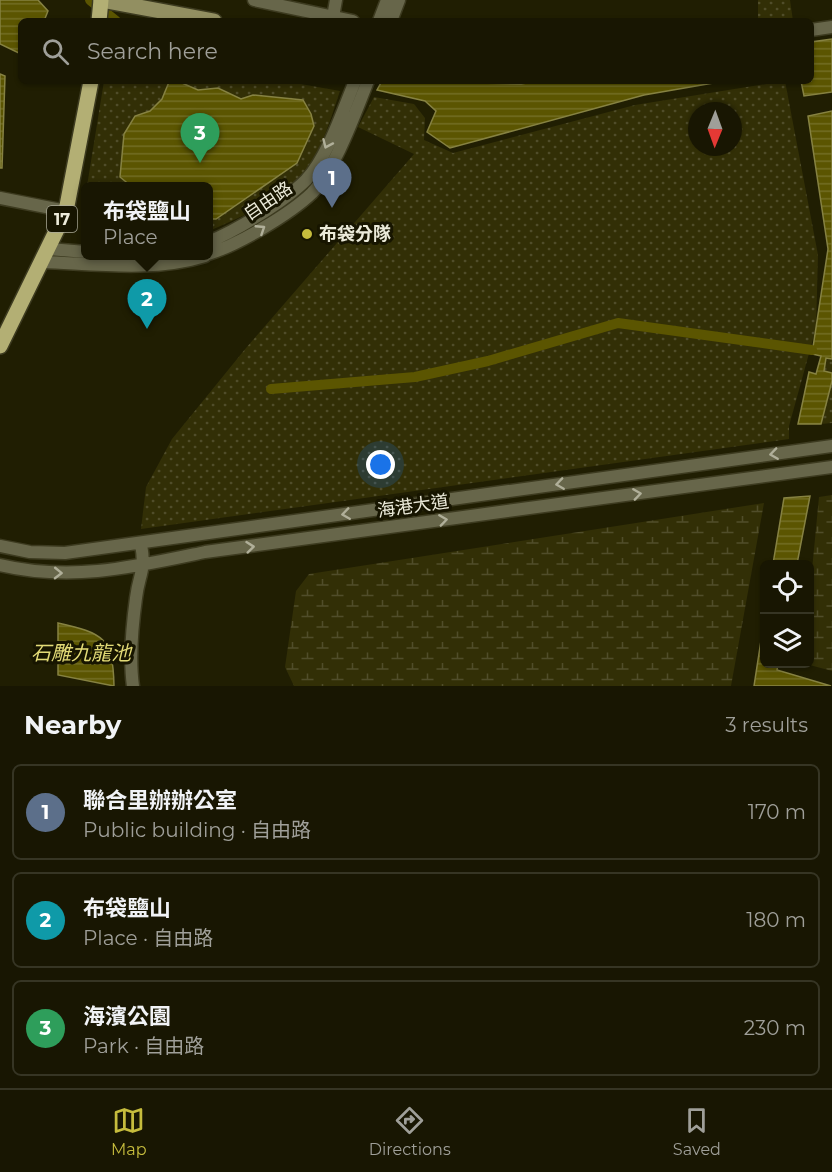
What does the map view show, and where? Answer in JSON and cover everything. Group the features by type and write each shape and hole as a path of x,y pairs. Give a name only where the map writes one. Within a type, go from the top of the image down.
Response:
{"main road":[{"path":"99,18 101,0"},
{"name":"17","path":"0,346 66,211 90,84"}],"street":[{"path":"101,0 198,18"},
{"path":"336,0 343,18"},
{"path":"380,18 387,0"},
{"path":"392,18 399,0"},
{"path":"254,1 338,18"},
{"path":"814,30 832,27"},
{"name":"自由路","path":"213,240 229,233 306,179 322,155 356,89"},
{"name":"自由路","path":"213,253 229,248 259,230 312,192 337,155 356,89"},
{"path":"0,198 66,211"},
{"path":"46,255 81,252"},
{"name":"自由路","path":"46,255 81,259"},
{"name":"自由路","path":"91,260 136,265 191,260"},
{"name":"海港大道","path":"0,546 56,554 141,544 832,446"},
{"name":"海港大道","path":"0,565 56,574 106,573 205,552 832,466"},
{"path":"133,686 130,668 136,596 145,565 141,544"}],"green space":[{"path":"758,0 790,0 793,18 758,18"},
{"path":"104,84 301,84 340,91 316,154 295,182 260,207 213,229 213,182 88,182"},
{"path":"766,84 786,84 818,255 816,328 789,426 789,439 141,529 146,487 172,439 246,348 414,154 358,127 374,97 414,104 425,118 424,140 453,153 635,105"},
{"path":"832,262 832,423 821,424"},
{"path":"832,495 832,671 814,666 813,560 819,497"},
{"path":"764,503 731,686 294,686 285,667 296,591 309,574"}],"water":[{"path":"0,0 38,0 48,11 45,18 18,18 18,53 0,44"},
{"path":"832,39 832,92 804,96 802,84 814,84 814,42"},
{"path":"0,74 5,76 2,168 0,168"},
{"path":"168,84 184,84 198,90 218,88 241,99 253,95 303,100 311,114 314,126 297,163 213,219 213,182 126,182 120,177 124,134 135,116 150,111 162,99"},
{"path":"380,84 708,84 644,95 450,148 427,132 436,111 425,101 377,90"},
{"path":"832,111 832,359 826,358 824,371 832,373 832,381 821,424 798,424 809,372 816,374 821,356 812,354 828,249 808,116"},
{"path":"810,496 798,560 774,560 784,498"},
{"name":"石雕九龍池","path":"58,623 86,630 102,640 108,647 111,657 114,686 58,675"},
{"path":"760,647 760,668 777,668 777,670 831,686 754,686"}],"waterway":[{"path":"90,0 112,18"},
{"path":"271,389 415,377 488,361 618,323 812,350"}],"place":[{"name":"海濱公園","path":"200,163"},
{"name":"聯合里辦辦公室","path":"332,208"},
{"name":"布袋分隊","path":"307,234"},
{"name":"布袋鹽山","path":"147,329"}]}
